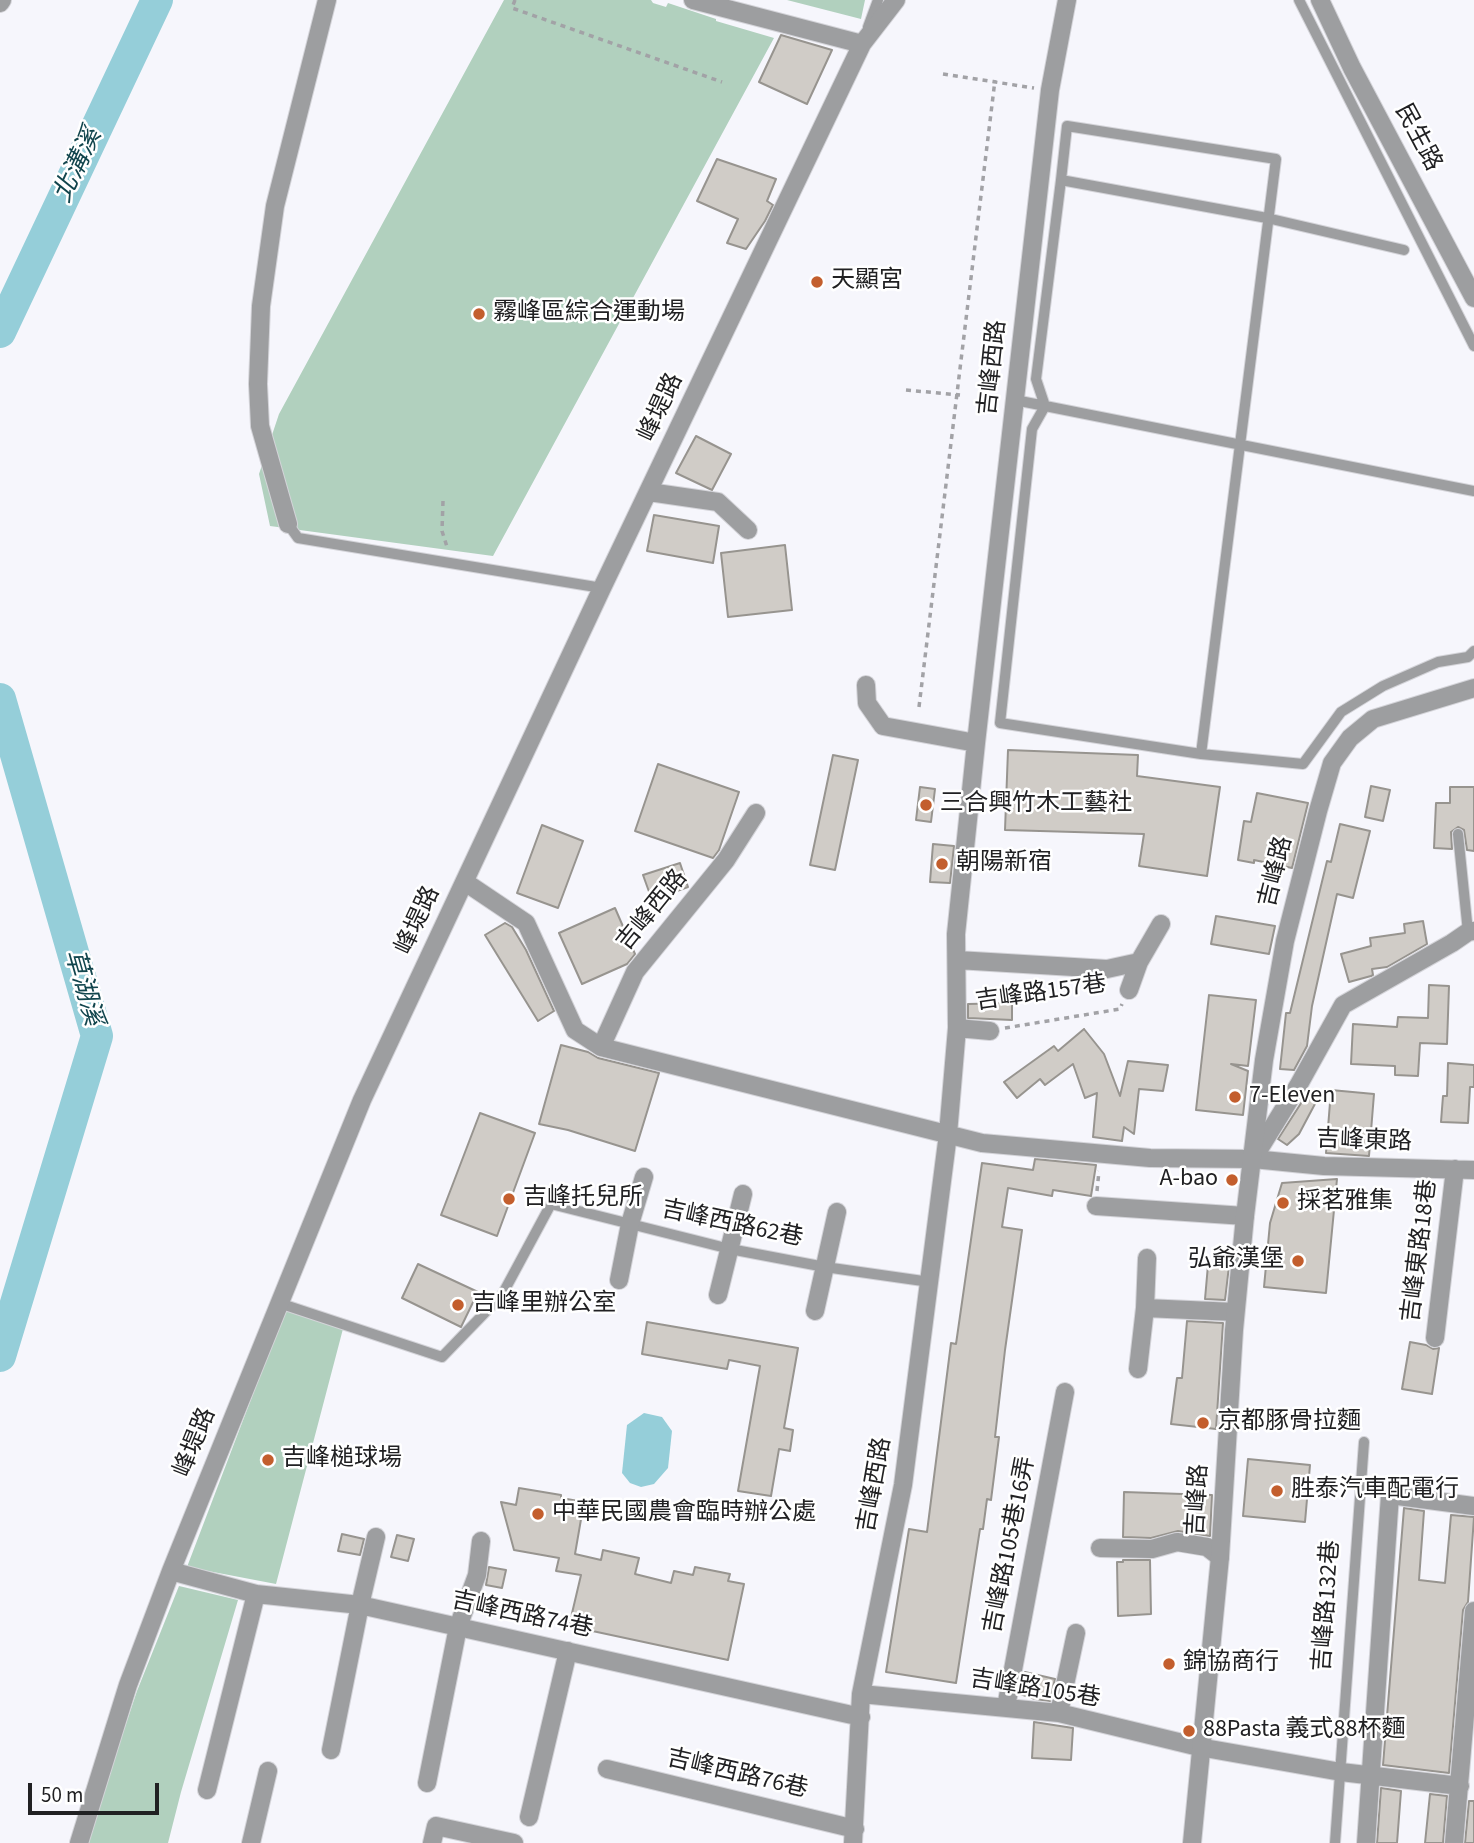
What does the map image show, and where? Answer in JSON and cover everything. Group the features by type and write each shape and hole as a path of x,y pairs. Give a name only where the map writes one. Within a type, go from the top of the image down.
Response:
{"street":[{"path":"288,524 260,426 258,384 261,306 275,206 327,0"},
{"path":"693,0 862,44"},
{"name":"峰堤路","path":"79,1843 128,1685 171,1571 362,1100 602,588 862,44 896,0"},
{"name":"吉峰西路","path":"854,1836 861,1694 903,1485 948,1135 957,1028 956,934 976,743 1050,90 1067,0"},
{"name":"民生路","path":"1320,0 1352,68 1474,298"},
{"path":"649,492 718,502 748,530"},
{"path":"866,685 867,702 883,726 976,743"},
{"name":"吉峰路","path":"1192,1843 1199,1747 1220,1557 1235,1312 1264,1060 1285,941 1332,763 1350,738 1373,719 1474,688"},
{"name":"吉峰西路","path":"601,1047 635,972 726,860 756,813"},
{"path":"465,882 526,923 575,1030 601,1047 982,1143 1150,1158 1253,1159"},
{"name":"吉峰路157巷","path":"1129,990 1139,962 1161,924"},
{"name":"吉峰路","path":"1253,1159 1343,1005 1471,931"},
{"path":"957,960 1107,969 1139,962"},
{"name":"吉峰路157巷","path":"957,1028 989,1031"},
{"name":"吉峰東路","path":"1253,1159 1324,1166 1474,1170"},
{"name":"吉峰東路18巷","path":"1435,1338 1455,1169"},
{"path":"619,1280 630,1224 644,1177"},
{"path":"718,1295 743,1194"},
{"path":"1096,1206 1245,1216"},
{"path":"815,1311 837,1212"},
{"path":"1138,1369 1147,1258"},
{"path":"1145,1308 1235,1312"},
{"name":"吉峰路105巷16弄","path":"1006,1707 1065,1392"},
{"path":"1366,1843 1391,1495 1474,1506"},
{"path":"331,1750 376,1538"},
{"path":"427,1783 458,1627 477,1574 481,1541"},
{"path":"1100,1548 1152,1549 1177,1542 1207,1547 1220,1557"},
{"name":"吉峰西路74巷","path":"171,1571 256,1594 360,1605 861,1717"},
{"path":"207,1790 256,1594"},
{"path":"1454,1843 1474,1611"},
{"path":"1059,1713 1076,1633"},
{"path":"529,1817 568,1651"},
{"name":"吉峰路105巷","path":"861,1694 1059,1713 1199,1747"},
{"path":"1199,1747 1341,1772 1460,1786"},
{"name":"吉峰西路76巷","path":"607,1769 854,1836"},
{"path":"251,1843 268,1771"},
{"path":"434,1834 514,1843"}],"lane":[{"path":"862,44 878,0"},
{"path":"1299,0 1474,346"},
{"path":"1201,754 1276,159 1067,126 1036,379 1045,406 1032,429 1000,723 1201,754 1303,764 1341,712 1383,686 1438,662 1468,657 1474,651"},
{"path":"1061,180 1267,218 1405,250"},
{"path":"1015,400 1474,491"},
{"path":"288,524 298,538 602,588"},
{"path":"1458,834 1471,931"},
{"name":"吉峰西路62巷","path":"279,1303 442,1357 502,1295 551,1204 730,1249 825,1267 930,1282"},
{"name":"吉峰路132巷","path":"1335,1843 1364,1442"}],"path":[{"path":"515,0 512,8 722,82"},
{"path":"943,74 1050,90"},
{"path":"919,707 959,395 995,80"},
{"path":"906,390 959,395"},
{"path":"443,501 442,531 452,562"},
{"name":"吉峰路157巷","path":"989,1031 1120,1009 1129,990"},
{"path":"1096,1206 1101,1155"}],"green space":[{"name":"霧峰區綜合運動場","path":"504,0 651,0 653,3 666,7 668,3 774,38 493,556 270,526 259,474 279,414"},
{"path":"787,0 865,0 861,19"},
{"name":"吉峰槌球場","path":"287,1305 344,1325 276,1584 187,1567"},
{"path":"179,1586 238,1600 168,1843 86,1843 137,1691"}],"water":[{"path":"644,1413 662,1417 672,1431 668,1468 654,1484 641,1487 630,1483 622,1473 627,1425"}],"building":[{"path":"781,35 832,50 807,104 759,82"},
{"path":"717,159 776,179 767,201 773,205 746,249 727,243 738,219 697,201"},
{"path":"696,436 731,454 712,490 676,473"},
{"path":"654,515 719,526 713,563 647,551"},
{"path":"785,545 792,610 728,617 721,553"},
{"path":"1008,750 1138,755 1137,776 1220,787 1207,876 1139,866 1144,834 1005,830"},
{"path":"833,755 858,760 835,870 810,865"},
{"path":"658,764 739,792 719,850 713,858 635,831"},
{"path":"1371,786 1390,790 1383,821 1365,817"},
{"name":"三合興竹木工藝社","path":"920,787 935,789 931,822 916,820"},
{"path":"1450,787 1474,787 1474,851 1467,850 1464,830 1458,827 1451,832 1452,849 1434,848 1436,803 1450,803"},
{"path":"1257,793 1308,803 1292,868 1254,860 1254,863 1238,860 1244,821 1251,822"},
{"path":"1340,824 1370,831 1353,898 1337,894 1312,1006 1307,1046 1294,1070 1280,1069 1286,1013 1290,1013 1327,861 1331,862"},
{"path":"542,825 583,841 558,908 517,893"},
{"name":"朝陽新宿","path":"933,844 954,846 950,883 930,882"},
{"path":"680,863 688,887 652,900 643,875"},
{"path":"615,908 635,954 627,964 582,984 559,933"},
{"path":"1216,916 1275,926 1269,954 1211,944"},
{"path":"1423,921 1427,944 1387,967 1372,969 1371,976 1349,982 1341,954 1371,946 1370,938 1405,933 1404,924"},
{"path":"505,923 512,927 526,950 554,1011 538,1021 485,935"},
{"path":"1429,985 1449,986 1447,1044 1420,1043 1418,1076 1395,1075 1395,1066 1351,1064 1353,1024 1397,1027 1398,1017 1428,1018"},
{"path":"1209,995 1256,1000 1248,1066 1231,1064 1248,1071 1243,1115 1196,1110"},
{"path":"1012,1003 1012,1020 968,1018 968,1004"},
{"path":"1084,1029 1104,1054 1120,1096 1128,1061 1168,1065 1163,1091 1139,1089 1134,1134 1124,1127 1122,1141 1093,1137 1097,1093 1085,1098 1073,1064 1045,1085 1040,1079 1017,1098 1004,1082 1054,1046 1058,1051"},
{"path":"561,1045 588,1052 598,1058 659,1073 635,1151 539,1124"},
{"path":"1448,1063 1474,1065 1474,1087 1470,1087 1468,1123 1441,1122 1443,1096 1447,1096"},
{"path":"1331,1090 1374,1094 1369,1156 1326,1153"},
{"path":"1305,1097 1316,1102 1299,1134 1287,1145 1278,1139"},
{"path":"480,1113 535,1133 497,1236 441,1215"},
{"path":"1035,1159 1096,1165 1091,1196 1053,1190 1052,1196 1008,1188 1002,1227 1022,1230 995,1437 999,1437 991,1500 987,1499 983,1529 980,1529 956,1683 886,1672 909,1529 927,1532 951,1343 956,1344 982,1163 1033,1170"},
{"path":"1337,1179 1326,1293 1264,1287 1270,1223 1282,1183"},
{"path":"418,1264 478,1292 461,1327 402,1298"},
{"path":"1208,1265 1229,1266 1225,1300 1205,1299"},
{"path":"1187,1321 1223,1323 1216,1429 1171,1424 1177,1378 1182,1378"},
{"path":"647,1322 798,1348 784,1428 793,1430 790,1451 779,1449 771,1496 738,1491 760,1366 729,1360 727,1369 642,1354"},
{"path":"1410,1342 1433,1349 1439,1348 1432,1394 1402,1389"},
{"name":"胜泰汽車配電行","path":"1248,1459 1310,1465 1305,1522 1243,1516"},
{"path":"519,1488 584,1502 575,1554 601,1560 603,1550 639,1558 635,1574 671,1583 674,1571 693,1575 695,1567 730,1574 728,1581 744,1584 728,1660 569,1626 581,1575 556,1571 559,1558 514,1550 501,1502 516,1505"},
{"path":"1124,1492 1212,1495 1210,1536 1178,1531 1151,1538 1123,1537"},
{"path":"1404,1508 1424,1511 1419,1580 1445,1583 1451,1515 1474,1517 1468,1602 1463,1610 1449,1773 1383,1765"},
{"path":"342,1534 364,1539 360,1555 338,1551"},
{"path":"397,1535 414,1539 408,1561 391,1557"},
{"path":"1150,1560 1151,1614 1118,1616 1117,1562"},
{"path":"489,1567 506,1570 502,1588 486,1585"},
{"path":"1025,1672 1055,1679 1050,1701 1020,1694"},
{"path":"1034,1722 1073,1728 1071,1760 1032,1758"},
{"path":"1381,1788 1401,1791 1397,1843 1377,1843"},
{"path":"1430,1794 1447,1796 1443,1843 1425,1843"},
{"path":"1469,1801 1474,1801 1474,1843 1465,1843"}],"waterway":[{"name":"北溝溪","path":"0,332 157,0"},
{"name":"草湖溪","path":"0,699 97,1036 0,1356"}],"place":[{"name":"天顯宮","path":"817,282"},
{"name":"霧峰區綜合運動場","path":"479,314"},
{"name":"三合興竹木工藝社","path":"926,805"},
{"name":"朝陽新宿","path":"942,864"},
{"name":"7-Eleven","path":"1235,1097"},
{"name":"A-bao","path":"1232,1180"},
{"name":"吉峰托兒所","path":"509,1199"},
{"name":"採茗雅集","path":"1283,1203"},
{"name":"弘爺漢堡","path":"1298,1261"},
{"name":"吉峰里辦公室","path":"458,1305"},
{"name":"京都豚骨拉麵","path":"1203,1423"},
{"name":"吉峰槌球場","path":"268,1460"},
{"name":"胜泰汽車配電行","path":"1277,1491"},
{"name":"中華民國農會臨時辦公處","path":"538,1514"},
{"name":"錦協商行","path":"1169,1664"},
{"name":"88Pasta 義式88杯麵","path":"1189,1731"}]}
